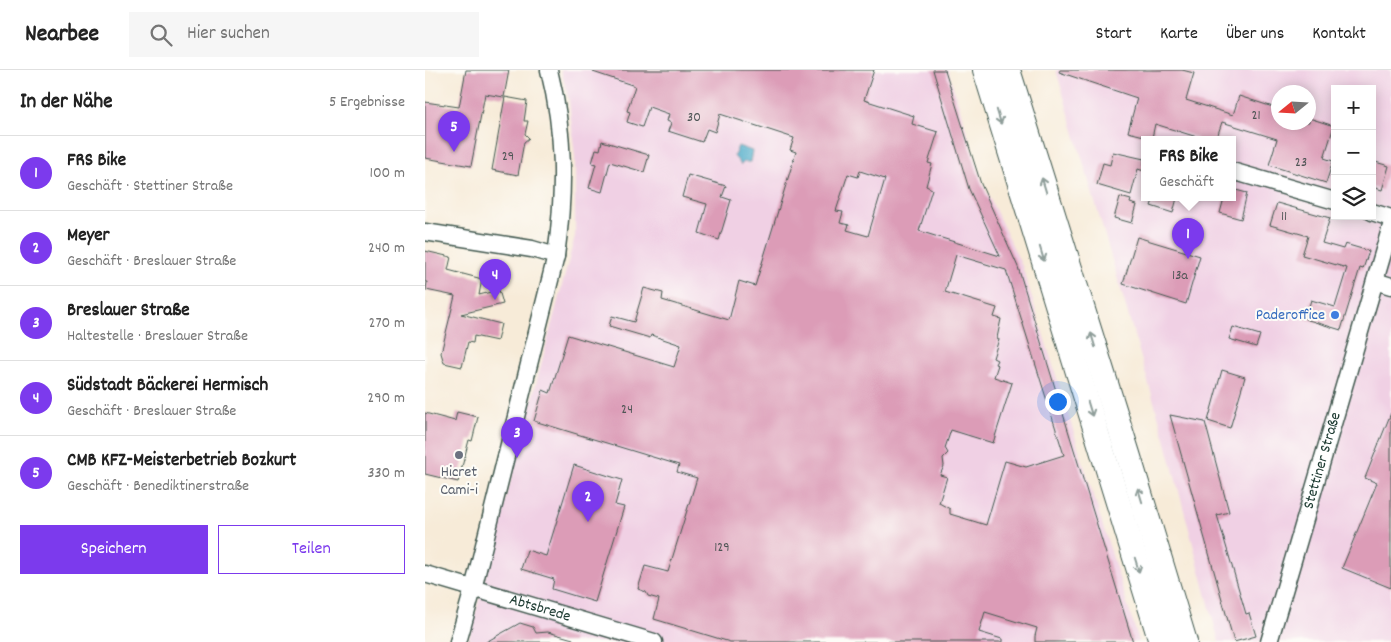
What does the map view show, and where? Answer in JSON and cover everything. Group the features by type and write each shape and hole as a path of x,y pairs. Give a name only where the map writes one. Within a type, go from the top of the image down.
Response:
{"highway":[{"path":"985,70 1161,642"},
{"path":"1009,70 1185,642"}],"street":[{"path":"459,642 556,256 562,211 563,160 556,101 549,70"},
{"path":"1236,172 1331,200"},
{"path":"1376,213 1391,218"},
{"name":"Stettiner Straße","path":"1269,642 1391,226"},
{"path":"425,232 532,249 556,256"},
{"path":"1375,281 1391,286"},
{"name":"Abtsbrede","path":"425,574 654,642"}],"shaded area":[{"path":"561,70 948,70 983,184 1022,266 1139,642 468,642 575,236 575,157 569,101"},
{"path":"1056,70 1391,70 1391,642 1219,642 1165,439"}],"water":[{"path":"738,146 752,151 750,162 744,162 741,165 734,156"}],"building":[{"path":"466,70 509,70 504,97 485,94 471,166 425,158 425,102 459,107"},
{"path":"594,70 874,70 864,100 914,116 912,124 938,132 928,163 932,164 926,186 932,189 919,231 1000,256 969,189 933,70 945,70 981,184 1018,267 1133,642 1035,642 1037,628 985,612 979,632 1002,639 1002,642 730,642 654,619 659,599 648,596 646,592 638,589 645,566 668,572 697,478 677,472 679,465 534,421 543,390 550,393 568,335 674,367 681,345 651,335 650,338 609,326 612,316 634,322 644,288 663,293 662,300 729,320 739,281 755,286 796,152 790,150 794,138 720,114 715,132 707,129 702,142 668,131 671,123 667,121 669,114 649,107 642,127 627,122 630,112 627,111 635,86 593,72","holes":["860,171 885,179 868,236 847,230 849,225 840,223 843,212 836,211 848,174 858,177","956,255 1006,270 1064,455 1026,467 1005,461 986,525 950,514 950,509 939,503 947,477 940,475 944,466 943,458 948,453 945,448 951,430 993,443 1012,383 994,377 998,365 995,364 997,360 993,358 999,339 997,338 1001,319 994,317 997,308 945,292"]},
{"path":"1060,70 1182,70 1194,73 1186,100 1233,115 1239,96 1271,106 1271,130 1316,130 1316,120 1331,125 1331,136 1324,158 1331,160 1326,183 1269,165 1277,139 1222,122 1217,136 1194,136 1155,124 1152,136 1128,132 1137,98 1059,72"},
{"path":"505,97 527,101 524,121 528,121 525,134 529,138 524,142 518,175 492,170"},
{"path":"602,141 649,155 644,172 610,162 602,192 589,188 596,164 592,163 596,149 600,150"},
{"path":"1113,152 1141,158 1141,170 1138,169 1131,195 1097,185 1103,163 1110,165"},
{"path":"1376,162 1389,166 1382,190 1376,188"},
{"path":"688,175 726,186 722,197 731,200 719,240 699,233 707,204 682,197"},
{"path":"1236,190 1247,193 1241,219 1220,213 1223,201 1236,201"},
{"path":"1120,197 1131,200 1130,203 1137,205 1132,223 1114,218"},
{"path":"1153,201 1176,201 1173,213 1151,206"},
{"path":"1277,203 1330,218 1322,243 1343,249 1345,244 1369,251 1363,269 1360,268 1341,330 1305,319 1311,300 1335,307 1347,268 1302,255 1308,236 1270,225"},
{"path":"1137,237 1200,256 1186,304 1123,284"},
{"path":"425,251 451,257 448,270 482,279 479,295 499,290 503,304 461,314 501,324 497,341 474,336 473,343 468,342 462,367 444,363 441,353 455,296 426,290"},
{"path":"1233,327 1260,335 1256,347 1229,339"},
{"path":"1222,370 1245,377 1230,428 1208,421"},
{"path":"457,412 478,417 472,441 469,440 458,482 425,474 425,413 455,421"},
{"path":"1391,413 1391,588 1342,568 1377,483 1365,478"},
{"path":"1170,415 1205,422 1229,512 1217,515 1246,614 1249,613 1256,636 1234,642"},
{"path":"574,465 622,480 615,505 624,507 595,602 552,589 554,579 521,569 527,550 546,556"},
{"path":"520,623 533,627 536,633 548,632 573,639 573,642 486,642"}],"place":[{"name":"CMB KFZ-Meisterbetrieb Bozkurt","path":"454,152"},
{"name":"FRS Bike","path":"1188,259"},
{"name":"Südstadt Bäckerei Hermisch","path":"495,300"},
{"name":"Paderoffice","path":"1335,315"},
{"name":"Hicret Cami-i","path":"459,455"},
{"name":"Breslauer Straße","path":"517,458"},
{"name":"Meyer","path":"588,522"}]}
